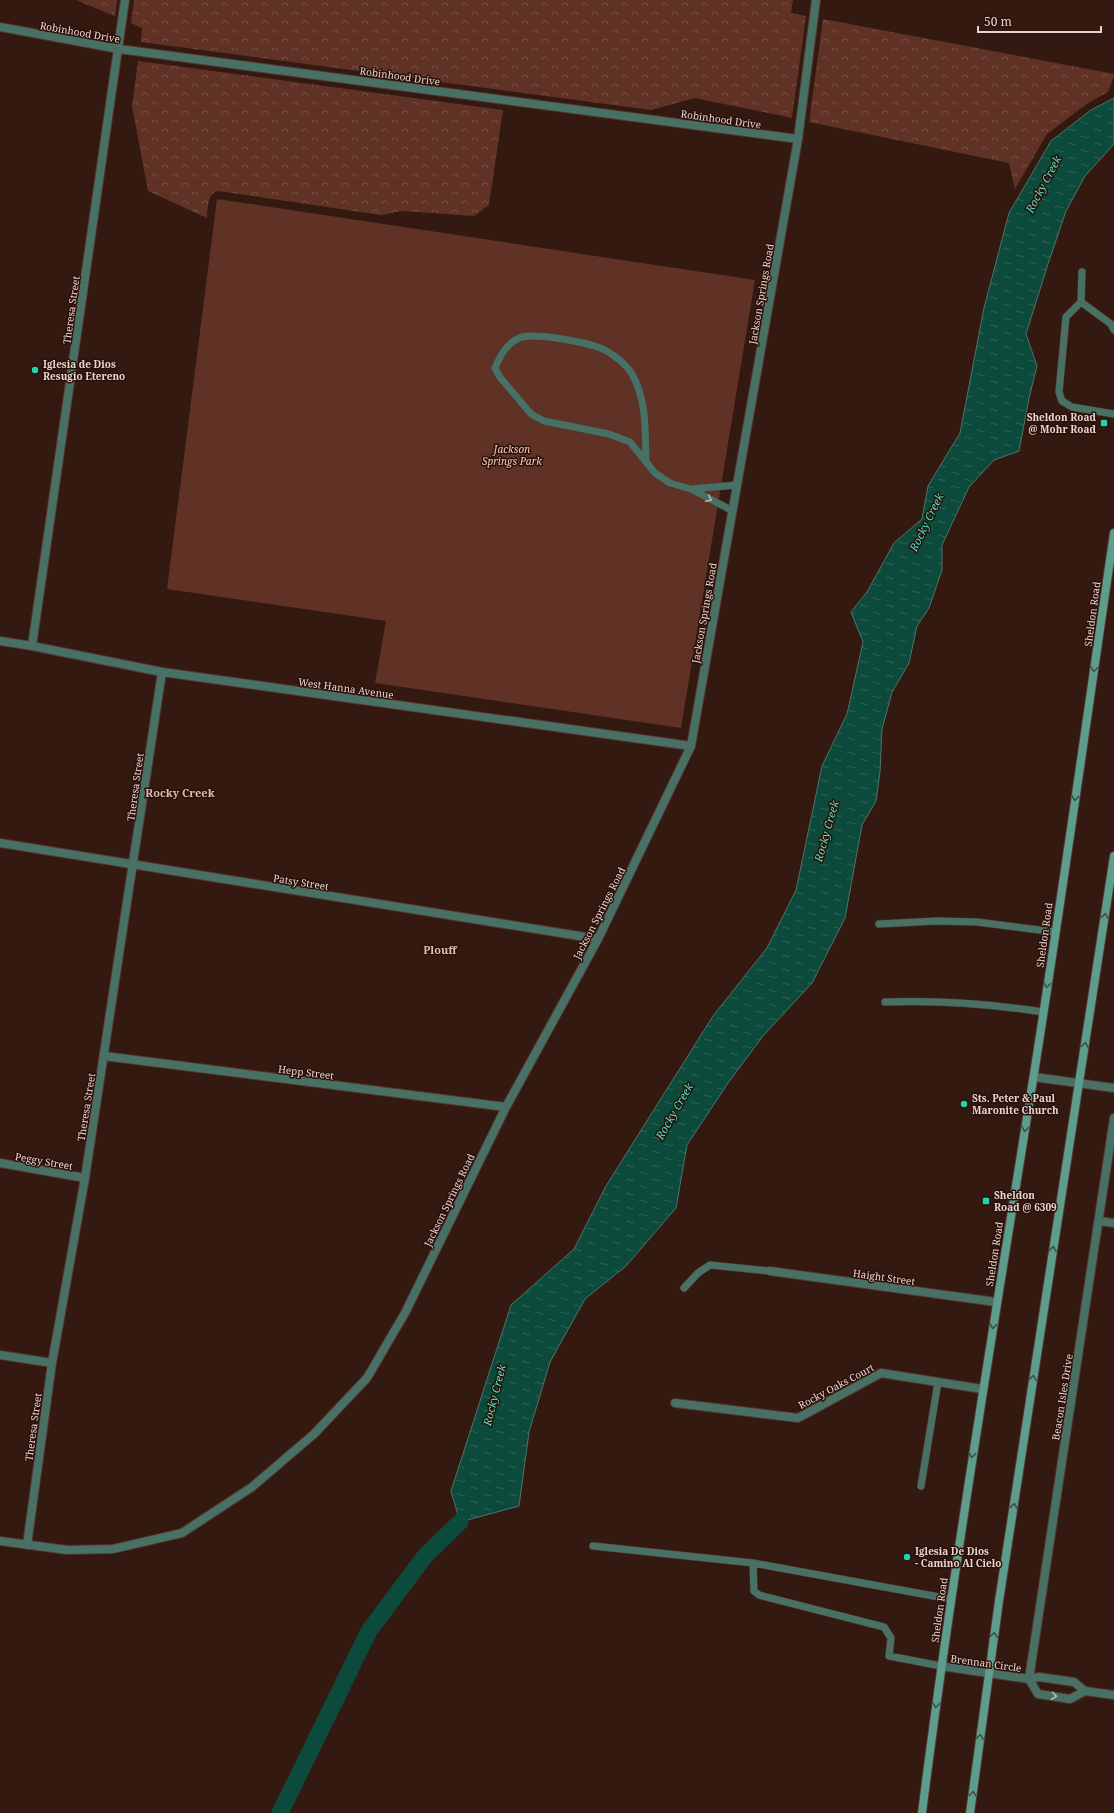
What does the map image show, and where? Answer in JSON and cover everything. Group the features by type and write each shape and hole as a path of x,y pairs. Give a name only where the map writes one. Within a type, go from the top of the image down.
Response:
{"main road":[{"name":"Sheldon Road","path":"922,1813 950,1600 982,1389 1034,1077 1114,533"},
{"path":"970,1813 989,1673 1114,856"}],"street":[{"name":"Theresa Street","path":"32,646 125,0"},
{"name":"Jackson Springs Road","path":"0,1541 67,1550 112,1549 182,1533 252,1486 314,1434 367,1378 398,1326 506,1107 598,940 691,746 798,139 816,0"},
{"name":"Robinhood Drive","path":"0,27 119,49 798,139"},
{"name":"West Hanna Avenue","path":"0,641 162,672 691,746"},
{"name":"Theresa Street","path":"27,1545 52,1363 85,1178 162,672"},
{"name":"Patsy Street","path":"0,843 598,940"},
{"name":"Hepp Street","path":"104,1056 506,1107"},
{"path":"1034,1077 1114,1088"},
{"name":"Beacon Isles Drive","path":"1029,1679 1114,1118"},
{"name":"Peggy Street","path":"0,1164 85,1178"},
{"path":"1099,1221 1114,1223"},
{"name":"Haight Street","path":"770,1271 996,1302"},
{"path":"0,1355 52,1363"},
{"name":"Rocky Oaks Court","path":"675,1403 798,1418 881,1373 982,1389"},
{"name":"Brennan Circle","path":"941,1666 1029,1679 1039,1677 1074,1682 1085,1691 1114,1695"},
{"name":"Brennan Circle","path":"1029,1679 1038,1694 1070,1699 1085,1691"}],"lane":[{"path":"1082,272 1081,302 1066,317 1060,392 1062,401 1072,407 1114,414"},
{"path":"1081,302 1111,324 1114,330"},
{"path":"646,460 645,414 640,393 632,373 615,357 600,348 567,340 534,336 519,338 502,352 495,368 499,376 531,414 544,421 609,434 630,442 655,473 670,483 691,489 732,511"},
{"path":"691,489 737,485"},
{"path":"879,924 937,921 977,922 1055,932"},
{"path":"885,1002 915,1001 996,1004 1043,1012"},
{"path":"684,1288 698,1273 710,1265 770,1271"},
{"path":"921,1486 938,1382"},
{"path":"593,1546 753,1563 950,1600"},
{"path":"753,1563 754,1591 759,1595 884,1627 891,1638 889,1656 941,1666"}],"green space":[{"path":"76,0 117,0 115,16"},
{"path":"134,0 793,0 791,13 806,16 792,118 695,98 651,110 141,42 142,28 131,23"},
{"path":"823,19 1114,74 1114,76 1108,92 1088,103 1047,134 1015,189 1009,163 809,122"},
{"path":"138,61 503,110 489,205 474,216 402,211 381,215 218,191 214,192 210,198 207,218 148,191 132,106"},
{"name":"Jackson Springs Park","path":"217,199 755,280 681,728 375,683 386,621 167,589"}],"water":[{"path":"1114,98 1114,144 1085,176 1066,211 1026,334 1037,366 1019,451 994,460 969,487 942,545 942,570 929,608 917,626 909,663 892,692 882,729 880,772 876,801 862,825 845,918 812,983 763,1036 728,1083 687,1145 676,1208 626,1266 585,1299 550,1362 529,1432 519,1506 460,1522 451,1491 511,1305 574,1249 606,1186 713,1016 767,948 796,890 822,766 847,714 863,642 851,612 867,592 894,543 922,519 928,486 960,433 984,308 1009,213 1051,141 1091,110"}],"waterway":[{"path":"280,1813 369,1631 425,1556 460,1522"}],"place":[{"name":"Iglesia de Dios Resugio Etereno","path":"35,370"},
{"name":"Sheldon Road @ Mohr Road","path":"1104,423"},
{"name":"Sts. Peter & Paul Maronite Church","path":"964,1104"},
{"name":"Sheldon Road @ 6309","path":"986,1201"},
{"name":"Iglesia De Dios - Camino Al Cielo","path":"907,1557"}],"district":[{"name":"Rocky Creek","path":"180,792"},
{"name":"Plouff","path":"440,949"}]}
